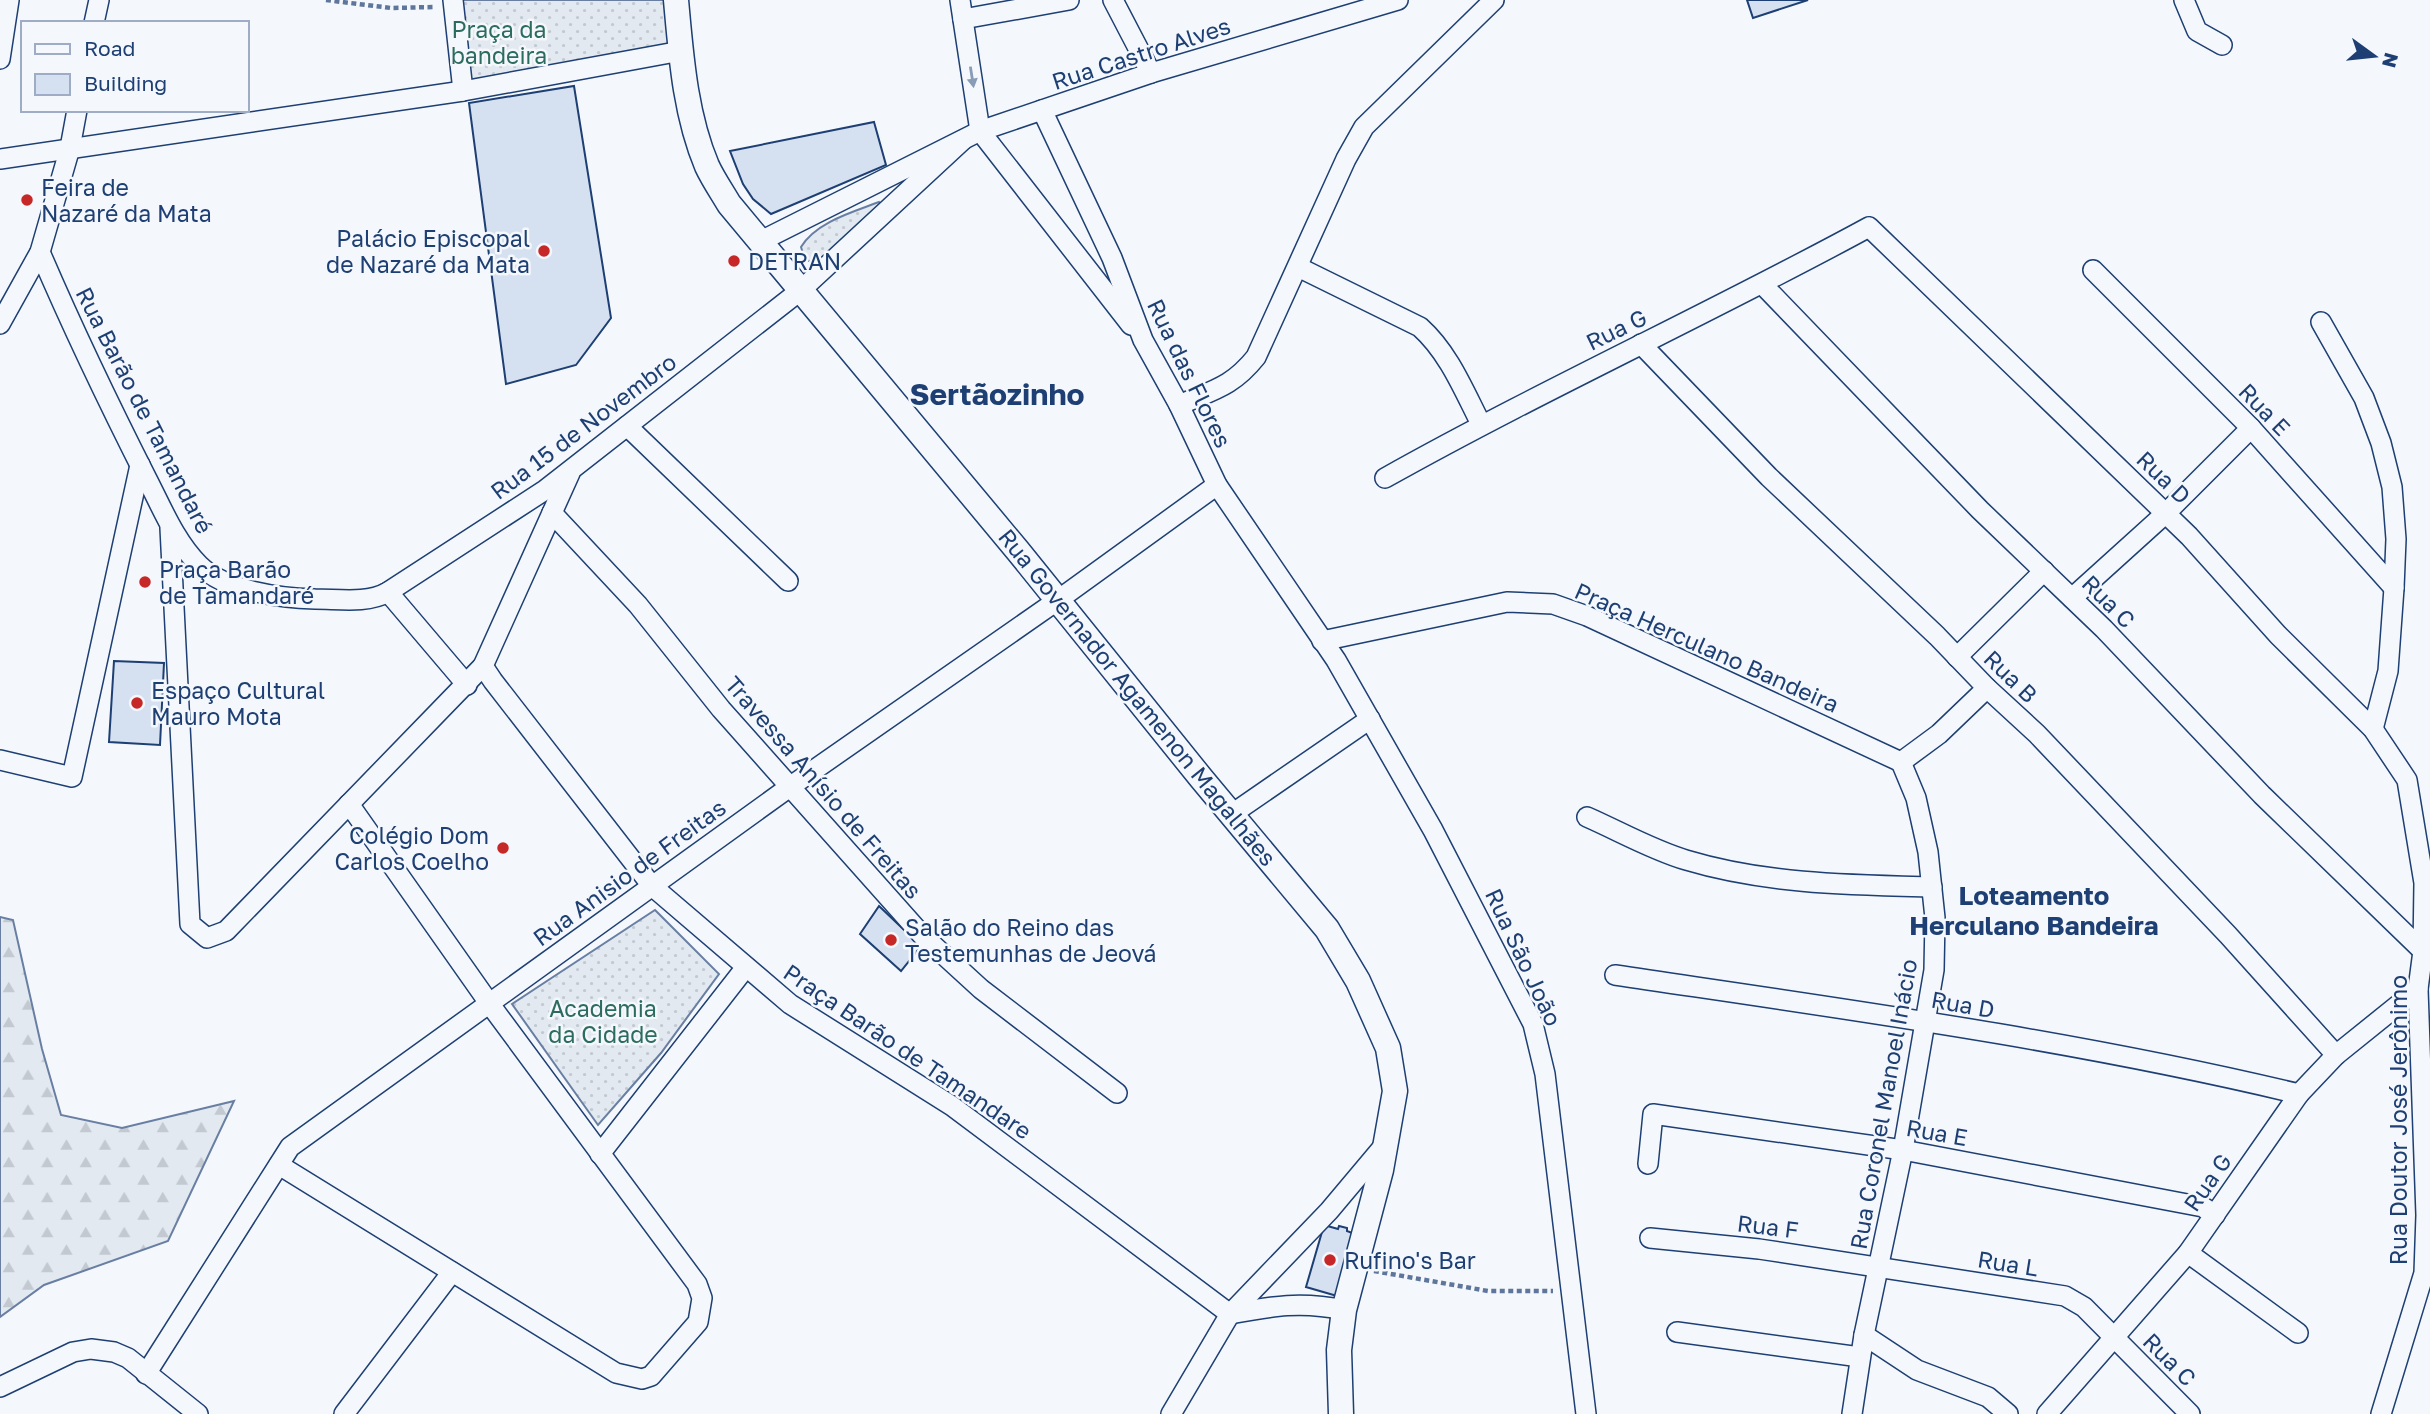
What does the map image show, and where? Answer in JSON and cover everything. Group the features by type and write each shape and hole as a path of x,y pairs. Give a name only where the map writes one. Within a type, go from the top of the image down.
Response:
{"street":[{"path":"0,59 9,0"},
{"path":"94,21 99,0"},
{"name":"Rua Governador Agamenon Magalhães","path":"676,0 692,118 708,167 729,204 1328,929 1358,981 1388,1048 1395,1091 1388,1142 1344,1310 1339,1350 1341,1414"},
{"path":"1069,0 962,14 972,135 1143,340"},
{"path":"1113,0 1151,73"},
{"name":"Rua Castro Alves","path":"761,241 972,135 1151,73 1398,0"},
{"path":"1179,405 1230,383 1242,374 1256,357 1346,159 1364,127 1494,0"},
{"path":"2184,0 2197,31 2222,46"},
{"path":"453,3 463,92"},
{"path":"0,159 463,92 681,51"},
{"name":"Rua das Flores","path":"1042,110 1112,258 1143,340 1179,405 1217,485 1322,641"},
{"path":"0,324 40,252 70,148 77,112"},
{"name":"Rua 15 de Novembro","path":"388,592 545,490 801,290 972,135"},
{"name":"Rua G","path":"1385,478 1481,424 1763,285 1869,228"},
{"name":"Rua D","path":"1869,228 2166,513 2278,635 2373,729 2407,780"},
{"name":"Rua Barão de Tamandaré","path":"40,252 69,320 178,540 201,566 225,581 258,592 289,598 365,599 388,592"},
{"path":"1298,267 1420,327 1434,340 1481,424"},
{"name":"Rua E","path":"2093,270 2251,428 2394,588"},
{"name":"Rua C","path":"1763,285 1980,510 2072,598 2262,795 2423,951"},
{"path":"2321,322 2364,398 2381,443 2392,487 2396,539 2388,671 2373,729"},
{"name":"Rua B","path":"1641,344 1769,477 2037,734 2228,935 2336,1055"},
{"path":"627,426 789,581"},
{"path":"2072,598 2166,513 2251,428"},
{"path":"0,760 72,777 140,465"},
{"path":"170,524 190,924 207,938 226,931 483,666 572,469"},
{"name":"Rua Anisio de Freitas","path":"146,1374 290,1147 791,786 1058,600 1217,485"},
{"name":"Travessa Anísio de Freitas","path":"551,513 638,605 721,709 922,934 981,989 1117,1093"},
{"path":"1957,657 2044,571"},
{"path":"388,592 467,685"},
{"name":"Praça Herculano Bandeira","path":"1322,641 1507,601 1553,604 1587,616 1901,762"},
{"name":"Rua São João","path":"1322,641 1433,830 1533,1024 1545,1074 1586,1414"},
{"name":"Praça Barão de Tamandare","path":"483,666 652,886 790,1004 952,1105 1230,1314"},
{"path":"1901,762 1939,734 1987,688"},
{"path":"1233,814 1370,719"},
{"name":"Rua Coronel Manoel Inácio","path":"1852,1414 1864,1335 1903,1150 1934,970 1932,887 1916,798 1901,762"},
{"name":"Rua Doutor José Jerônimo","path":"2381,1414 2424,1273 2426,1214 2418,989 2423,951 2424,883 2407,780"},
{"path":"279,1165 616,1373 642,1379 651,1376 698,1322 702,1298 696,1284 489,1003 349,804"},
{"path":"1587,817 1683,860 1723,870 1809,883 1932,887"},
{"path":"600,1154 746,967"},
{"name":"Rua D","path":"1615,975 1926,1022 2166,1065 2299,1094"},
{"name":"Rua G","path":"2047,1414 2188,1253 2299,1094 2336,1055 2418,989"},
{"name":"Rua E","path":"1648,1164 1653,1114 1903,1150 2203,1207 2215,1215"},
{"path":"1171,1414 1230,1314 1329,1211 1388,1142"},
{"name":"Rua F","path":"1650,1238 1759,1249 1878,1267"},
{"path":"2188,1253 2298,1333"},
{"name":"Rua L","path":"1878,1267 2065,1296 2084,1307 2115,1338"},
{"path":"344,1414 452,1272"},
{"path":"1230,1314 1297,1303 1344,1310"},
{"path":"1677,1332 1860,1357"},
{"path":"1864,1335 1917,1370 1988,1398 2008,1414"},
{"name":"Rua C","path":"2115,1338 2180,1410"},
{"path":"0,1387 73,1352 91,1349 114,1352 128,1358 198,1414"}],"path":[{"path":"326,0 391,8 453,3"},
{"path":"1355,1268 1488,1291 1571,1290"}],"green space":[{"name":"Praça da bandeira","path":"453,0 675,0 681,51 463,91"},
{"path":"879,202 883,208 820,260 809,261 804,257 801,247 825,224"},
{"name":"Academia da Cidade","path":"655,910 719,974 661,1053 598,1125 512,1004"},
{"path":"0,917 13,920 42,1049 61,1115 122,1128 234,1101 168,1241 44,1285 0,1317"}],"building":[{"path":"1747,0 1808,0 1753,18"},
{"name":"Palácio Episcopal de Nazaré da Mata","path":"574,86 611,318 576,365 506,384 469,103"},
{"path":"874,122 886,165 771,214 753,199 743,184 730,151"},
{"name":"Espaço Cultural Mauro Mota","path":"114,661 164,663 160,745 109,742"},
{"name":"Salão do Reino das Testemunhas de Jeová","path":"879,906 921,946 901,971 860,934"},
{"name":"Rufino's Bar","path":"1324,1225 1338,1229 1339,1226 1347,1228 1347,1231 1355,1234 1337,1296 1306,1287"}],"place":[{"name":"Feira de Nazaré da Mata","path":"27,200"},
{"name":"Palácio Episcopal de Nazaré da Mata","path":"544,251"},
{"name":"DETRAN","path":"734,261"},
{"name":"Praça Barão de Tamandaré","path":"145,582"},
{"name":"Espaço Cultural Mauro Mota","path":"137,703"},
{"name":"Colégio Dom Carlos Coelho","path":"503,848"},
{"name":"Salão do Reino das Testemunhas de Jeová","path":"891,940"},
{"name":"Rufino's Bar","path":"1330,1260"}],"district":[{"name":"Sertãozinho","path":"997,394"},
{"name":"Loteamento Herculano Bandeira","path":"2034,910"}]}
